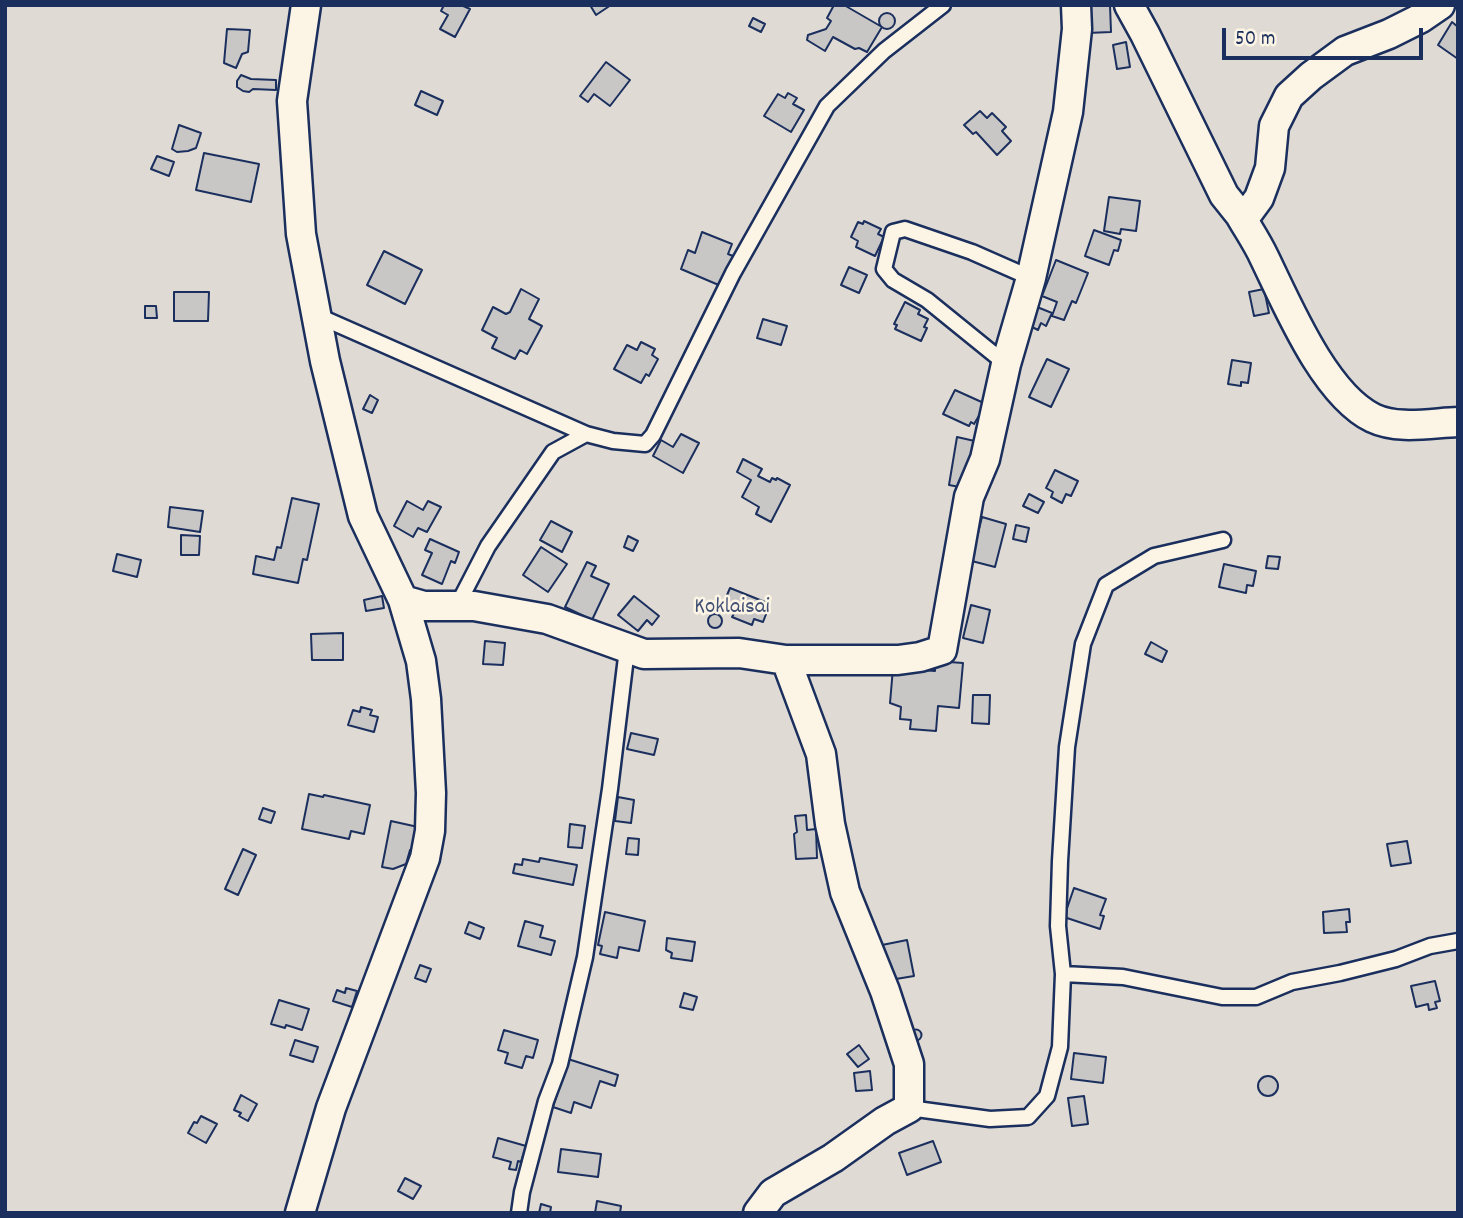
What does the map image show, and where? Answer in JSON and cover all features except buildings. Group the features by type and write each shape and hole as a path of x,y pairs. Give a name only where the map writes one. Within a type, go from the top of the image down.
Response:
{"street":[{"path":"300,1213 331,1108 425,858 430,831 431,793 426,699 421,661 403,600 363,516 325,361 301,234 292,101 306,5"},
{"path":"403,600 424,606 474,606 547,619 644,654 739,653 786,660 898,660 942,650 969,497 985,459 1006,364 1031,278 1068,112 1077,29 1076,5"},
{"path":"1129,5 1224,195 1240,215 1263,255 1296,325 1348,401 1374,418 1400,424 1458,422"},
{"path":"1240,215 1248,213 1259,198 1270,168 1274,126 1289,96 1345,51 1389,34 1440,5"},
{"path":"758,1213 773,1193 833,1158 885,1121 909,1108 909,1064 885,991 845,892 830,824 821,754 786,660"}],"lane":[{"path":"316,315 586,434 630,444 645,444 653,435 733,273 827,106 884,51 943,5"},
{"path":"1006,364 927,300 888,274 884,268 893,232 905,229 972,252 1031,278"},
{"path":"457,606 488,546 553,452 586,434"},
{"path":"909,1108 990,1119 1028,1117 1047,1096 1060,1047 1063,974 1058,926 1067,747 1083,644 1106,584 1154,556 1223,540"},
{"path":"519,1213 522,1192 546,1101 559,1064 585,957 627,649"},
{"path":"1063,974 1123,977 1222,997 1256,997 1292,982 1351,971 1458,940"}],"green space":[{"name":"Koklaisai","path":"5,5 1458,5 1458,1213 5,1213"}]}
